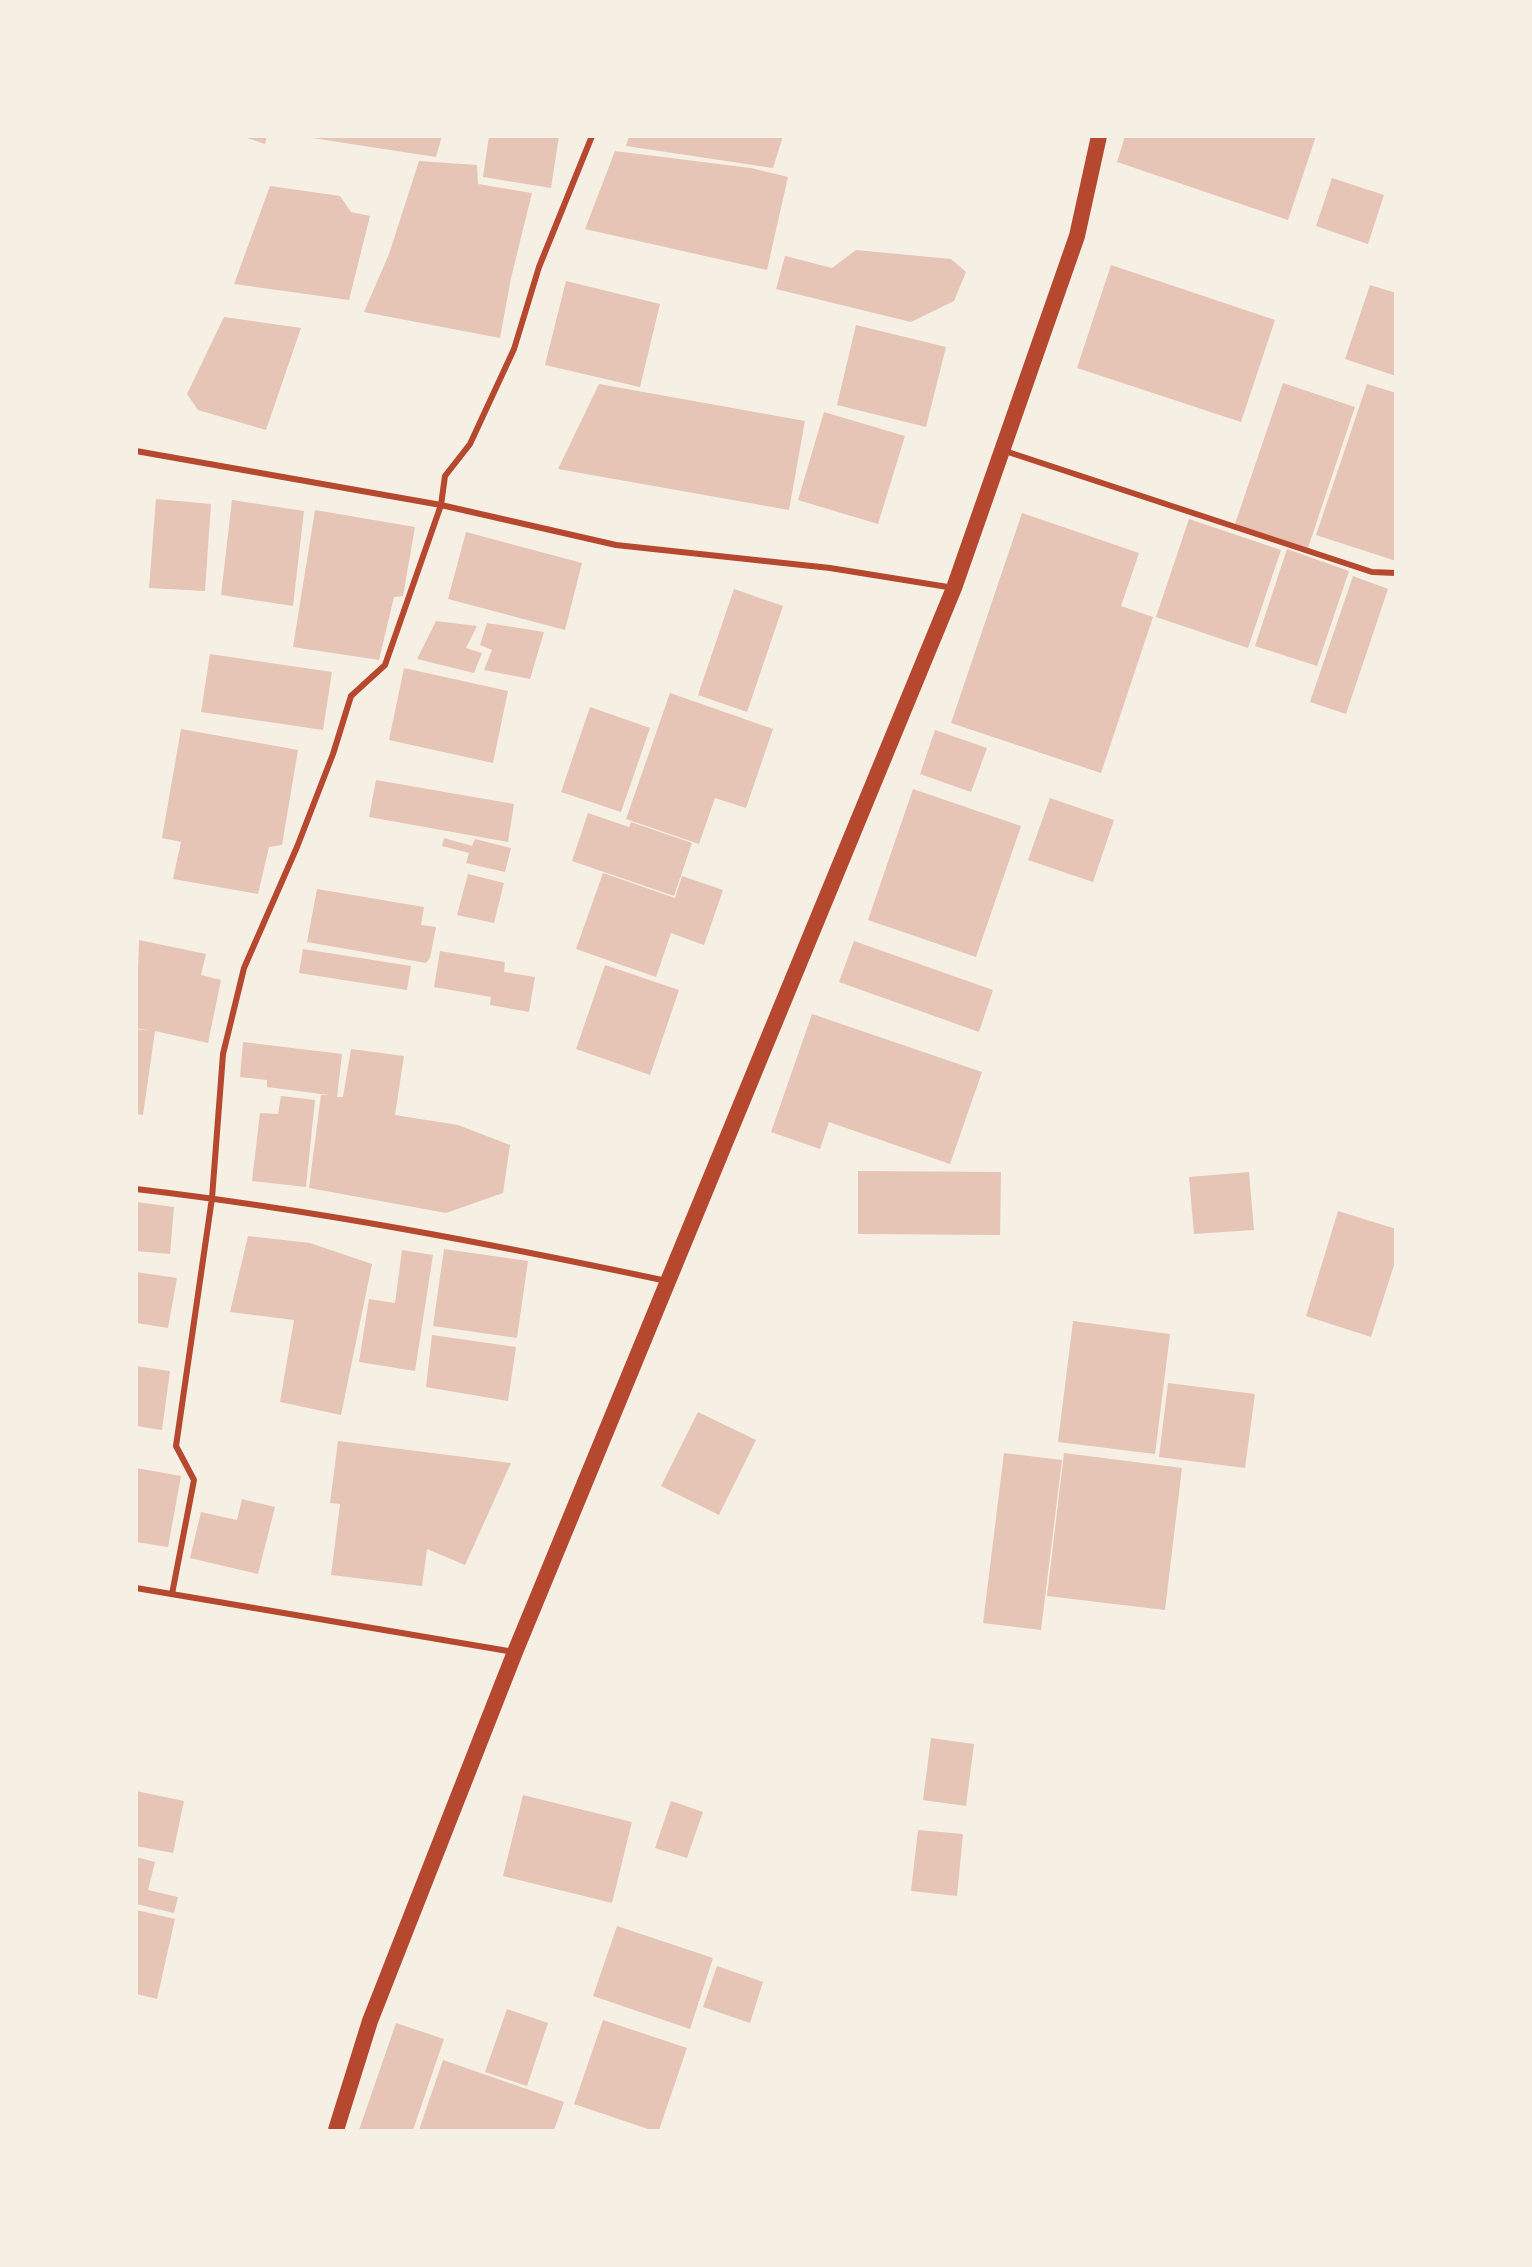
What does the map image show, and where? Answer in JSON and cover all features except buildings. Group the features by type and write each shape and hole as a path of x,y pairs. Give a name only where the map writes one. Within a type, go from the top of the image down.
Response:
{"highway":[{"path":"336,2130 370,2021 515,1652 954,588 1077,236 1099,136"}],"street":[{"path":"172,1594 194,1480 176,1446 212,1198 223,1054 244,968 301,837 333,754 351,696 385,665 441,504 446,476 470,444 514,349 539,267 592,136"},
{"path":"1004,450 1372,572 1395,573"},
{"path":"136,451 441,504 616,545 830,568 954,588"},
{"path":"136,1189 212,1198 513,1248 668,1281"},
{"path":"136,1588 515,1652"}]}
